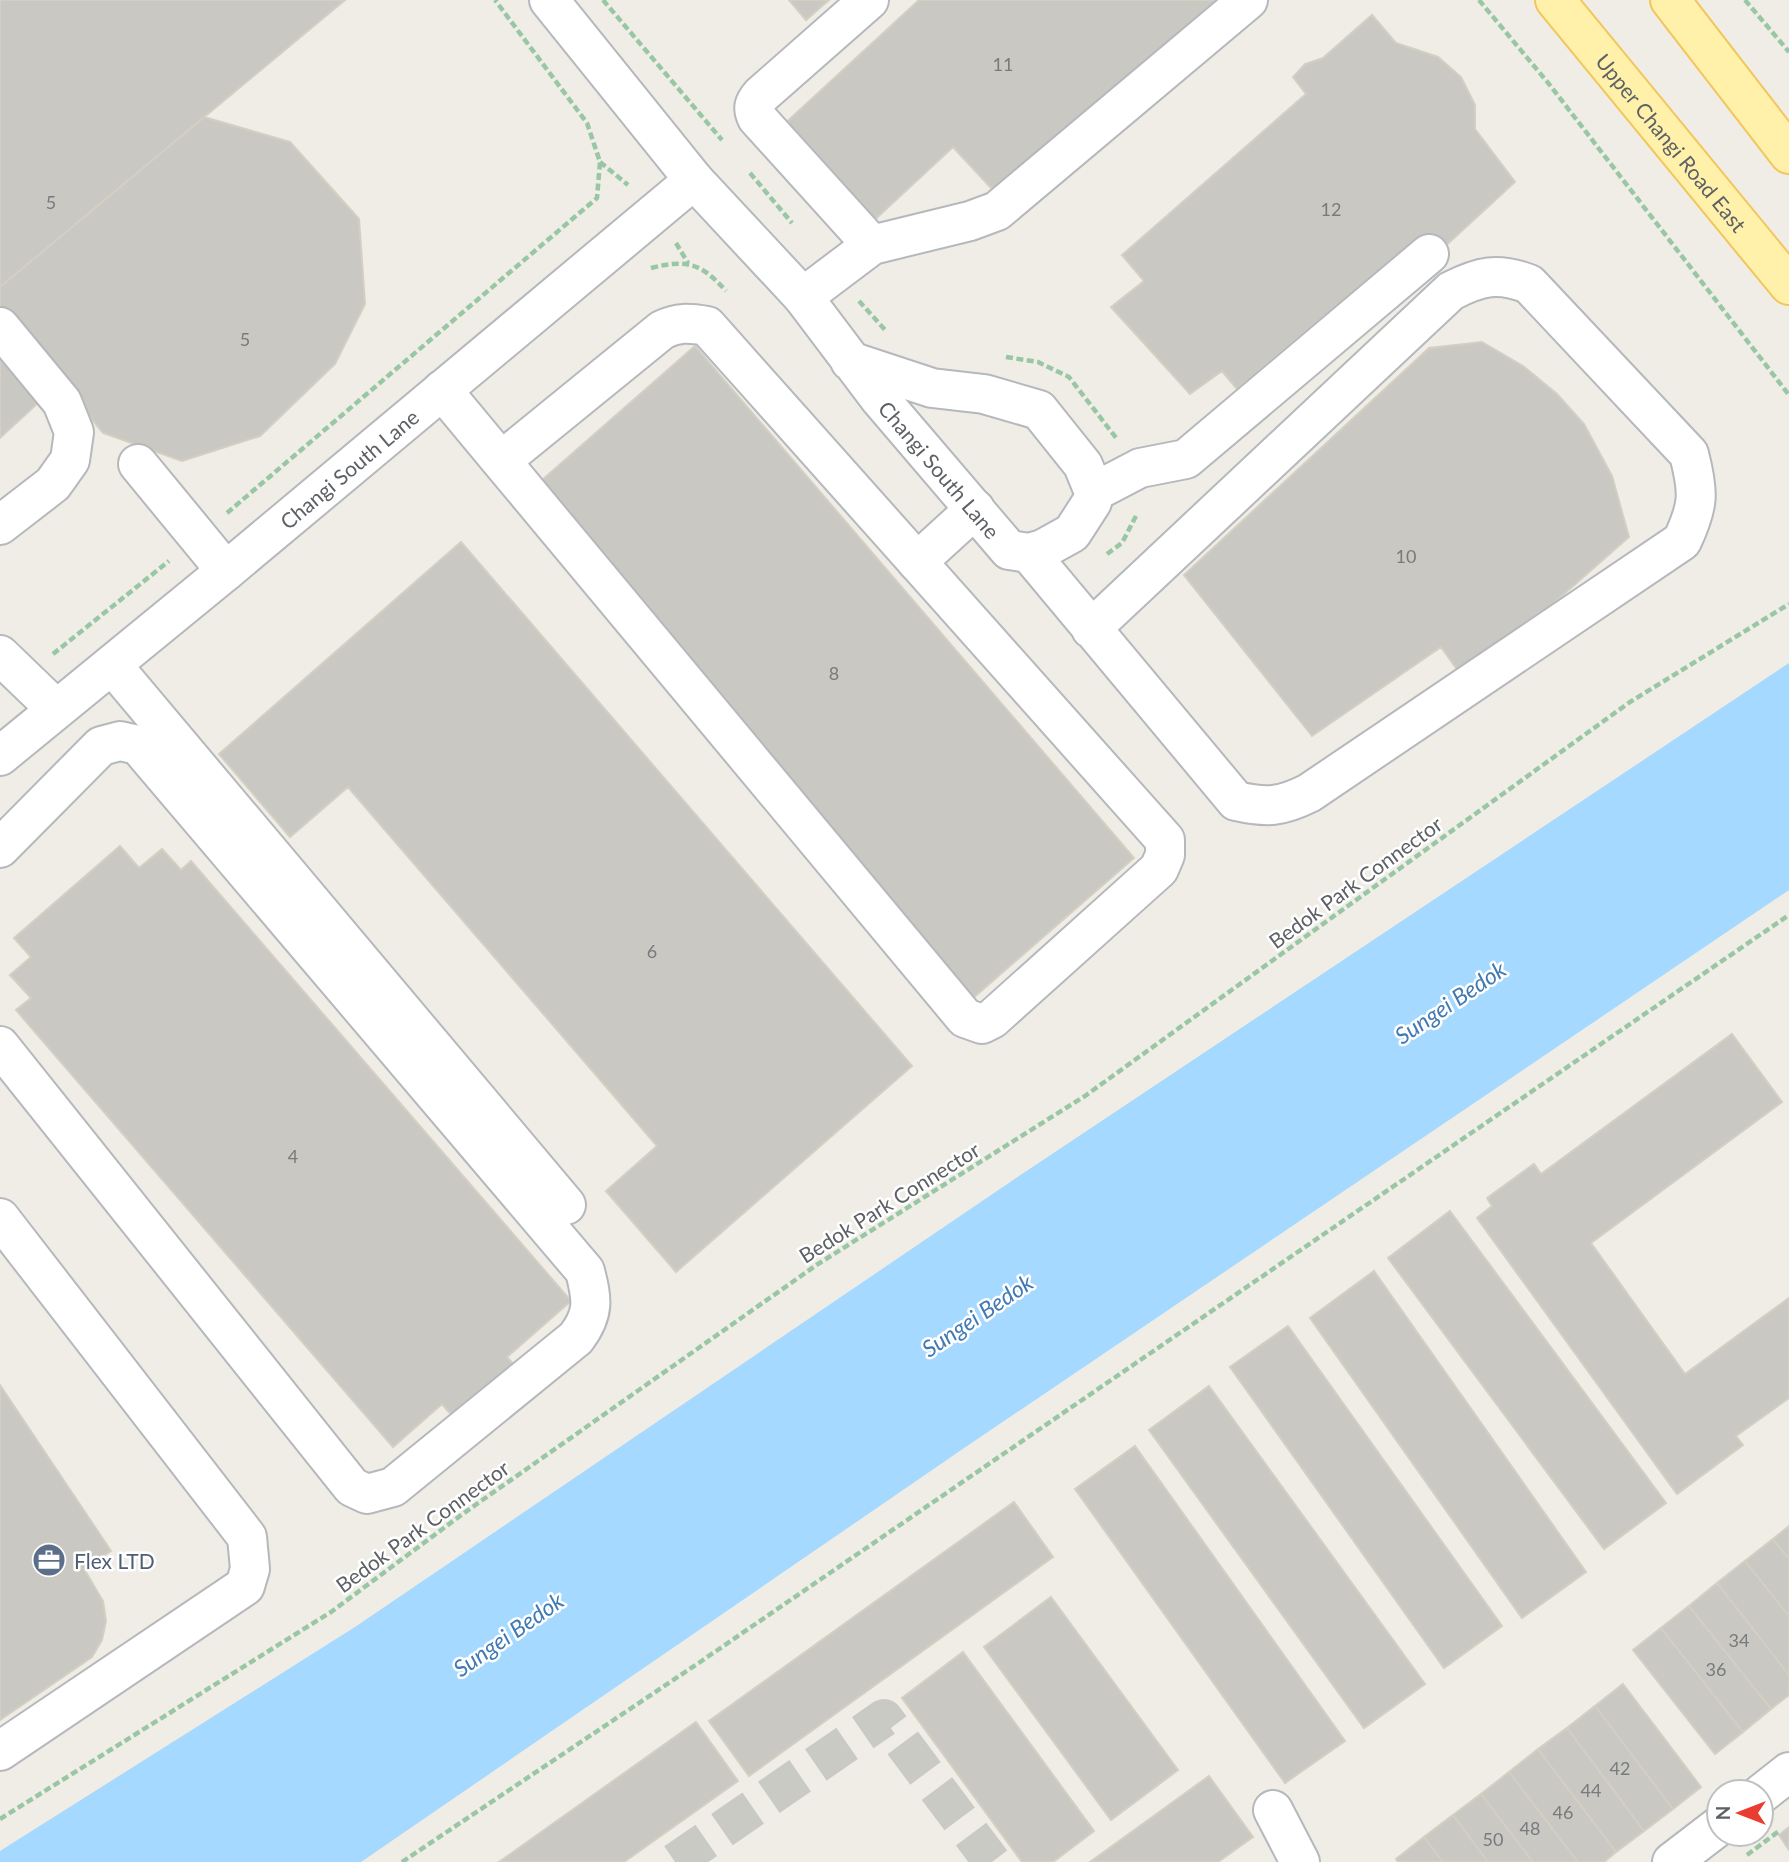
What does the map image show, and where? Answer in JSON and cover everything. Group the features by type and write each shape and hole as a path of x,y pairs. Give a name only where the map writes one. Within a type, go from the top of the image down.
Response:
{"main road":[{"name":"Upper Changi Road East","path":"1555,0 1789,285"},
{"path":"1670,0 1783,141"}],"street":[{"name":"Changi South Lane","path":"549,0 694,180 803,297 849,361 1009,550 1029,553"},
{"path":"869,0 761,95 755,102 754,111 872,245"},
{"path":"803,297 872,245 970,221 997,211 1248,0"},
{"name":"Changi South Lane","path":"0,756 694,180"},
{"path":"1091,629 1451,291 1476,278 1509,276 1529,284 1689,454 1698,486 1694,515 1682,541 1309,793 1287,804 1261,807 1236,801 1091,629 1060,592 1029,553 1043,549 1072,533 1092,502 1094,492 1140,468 1186,459 1429,254"},
{"path":"442,390 501,461 965,1017 982,1024 992,1019 1160,869 1165,855 1165,841 707,326 675,323 662,330 501,461"},
{"path":"0,327 62,402 74,432 70,460 53,484 0,525"},
{"name":"Changi South Lane","path":"849,361 932,388 984,394 1039,410 1083,465 1094,492"},
{"path":"138,464 226,571"},
{"path":"918,562 975,509"},
{"path":"112,665 566,1205"},
{"path":"12,666 56,709"},
{"path":"0,848 101,747 120,741 138,745 585,1271 590,1293 588,1322 576,1338 393,1487 368,1494 352,1487 0,1046"},
{"path":"0,1218 247,1537 250,1569 245,1586 0,1751"},
{"path":"1775,1783 1789,1772"},
{"path":"1273,1810 1300,1862"},
{"path":"1672,1862 1705,1837"}],"path":[{"path":"12,666 198,537 597,198 600,162 587,123 495,0"},
{"path":"603,0 729,148"},
{"path":"1479,0 1549,84 1789,395"},
{"path":"1745,0 1789,52"},
{"path":"747,169 834,274 890,335"},
{"path":"999,356 1038,362 1069,377 1140,468 1144,501 1122,542 1060,592"},
{"name":"Bedok Park Connector","path":"0,1819 331,1612 464,1513 818,1264 1085,1096 1629,702 1789,604"},
{"path":"402,1862 703,1660 1789,915"},
{"path":"1738,1862 1789,1823"}],"water":[{"name":"Sungei Bedok","path":"1789,663 1789,890 970,1444 361,1862 0,1862 0,1851 355,1627 1019,1176"}],"building":[{"path":"0,0 345,0 0,287"},
{"path":"789,0 829,0 806,20"},
{"path":"919,0 1226,0 1005,203 953,147 869,225 780,128"},
{"path":"1372,15 1396,43 1438,57 1461,77 1475,105 1475,129 1515,182 1439,252 1421,235 1237,389 1222,371 1190,394 1111,307 1144,281 1122,255 1306,94 1293,77 1305,64 1323,58"},
{"path":"204,117 290,142 359,219 365,304 335,364 260,436 182,461 103,433 0,308 0,287"},
{"path":"1482,342 1523,366 1557,394 1584,424 1612,476 1629,537 1465,681 1441,647 1312,736 1184,575 1429,348"},
{"path":"695,346 1134,858 973,998 534,487"},
{"path":"0,359 38,403 0,438"},
{"path":"461,542 912,1066 676,1272 606,1191 657,1146 348,787 290,837 219,754"},
{"path":"120,846 139,868 162,849 181,870 191,861 571,1301 507,1357 522,1374 462,1427 442,1404 393,1447 16,1010 31,998 10,975 31,957 14,938"},
{"path":"1732,1034 1782,1102 1591,1243 1685,1374 1789,1298 1789,1398 1736,1436 1743,1445 1677,1494 1477,1218 1492,1206 1487,1198 1534,1164 1541,1174"},
{"path":"1450,1211 1666,1503 1604,1549 1388,1258"},
{"path":"1374,1271 1586,1572 1522,1618 1310,1318"},
{"path":"1288,1326 1502,1626 1444,1668 1230,1367"},
{"name":"Flex LTD","path":"0,1385 111,1551 84,1569 103,1601 106,1621 102,1640 92,1657 0,1720"},
{"path":"1209,1386 1425,1684 1364,1728 1149,1430"},
{"path":"1135,1446 1345,1741 1285,1783 1075,1489"},
{"path":"1014,1502 1053,1557 749,1776 709,1721"},
{"path":"1789,1526 1789,1559 1773,1539"},
{"path":"1773,1539 1789,1559 1789,1616 1745,1561"},
{"path":"1745,1561 1789,1616 1789,1675 1717,1583"},
{"path":"1717,1583 1789,1675 1789,1695 1771,1709 1689,1606"},
{"path":"1051,1597 1178,1770 1111,1820 984,1647"},
{"path":"1689,1606 1771,1709 1743,1732 1661,1628"},
{"path":"1661,1628 1743,1732 1715,1754 1633,1650"},
{"path":"963,1652 1094,1831 1053,1862 1022,1862 902,1698"},
{"path":"1623,1684 1701,1787 1673,1809 1595,1706"},
{"path":"1595,1706 1673,1809 1644,1831 1567,1728"},
{"path":"696,1722 738,1781 624,1862 499,1862"},
{"path":"1567,1728 1644,1831 1616,1852 1538,1749"},
{"path":"1538,1749 1616,1852 1604,1862 1578,1862 1509,1772"},
{"path":"1509,1772 1578,1862 1533,1862 1481,1794"},
{"path":"1209,1776 1253,1837 1218,1862 1090,1862"},
{"path":"1481,1794 1533,1862 1488,1862 1453,1815"},
{"path":"1453,1815 1488,1862 1443,1862 1424,1837"},
{"path":"1789,1827 1789,1850 1779,1835"},
{"path":"1424,1837 1443,1862 1398,1862 1396,1859"}],"tunnel":[{"path":"675,1862 884,1718 992,1862"}],"place":[{"name":"Flex LTD","path":"49,1560"}]}
